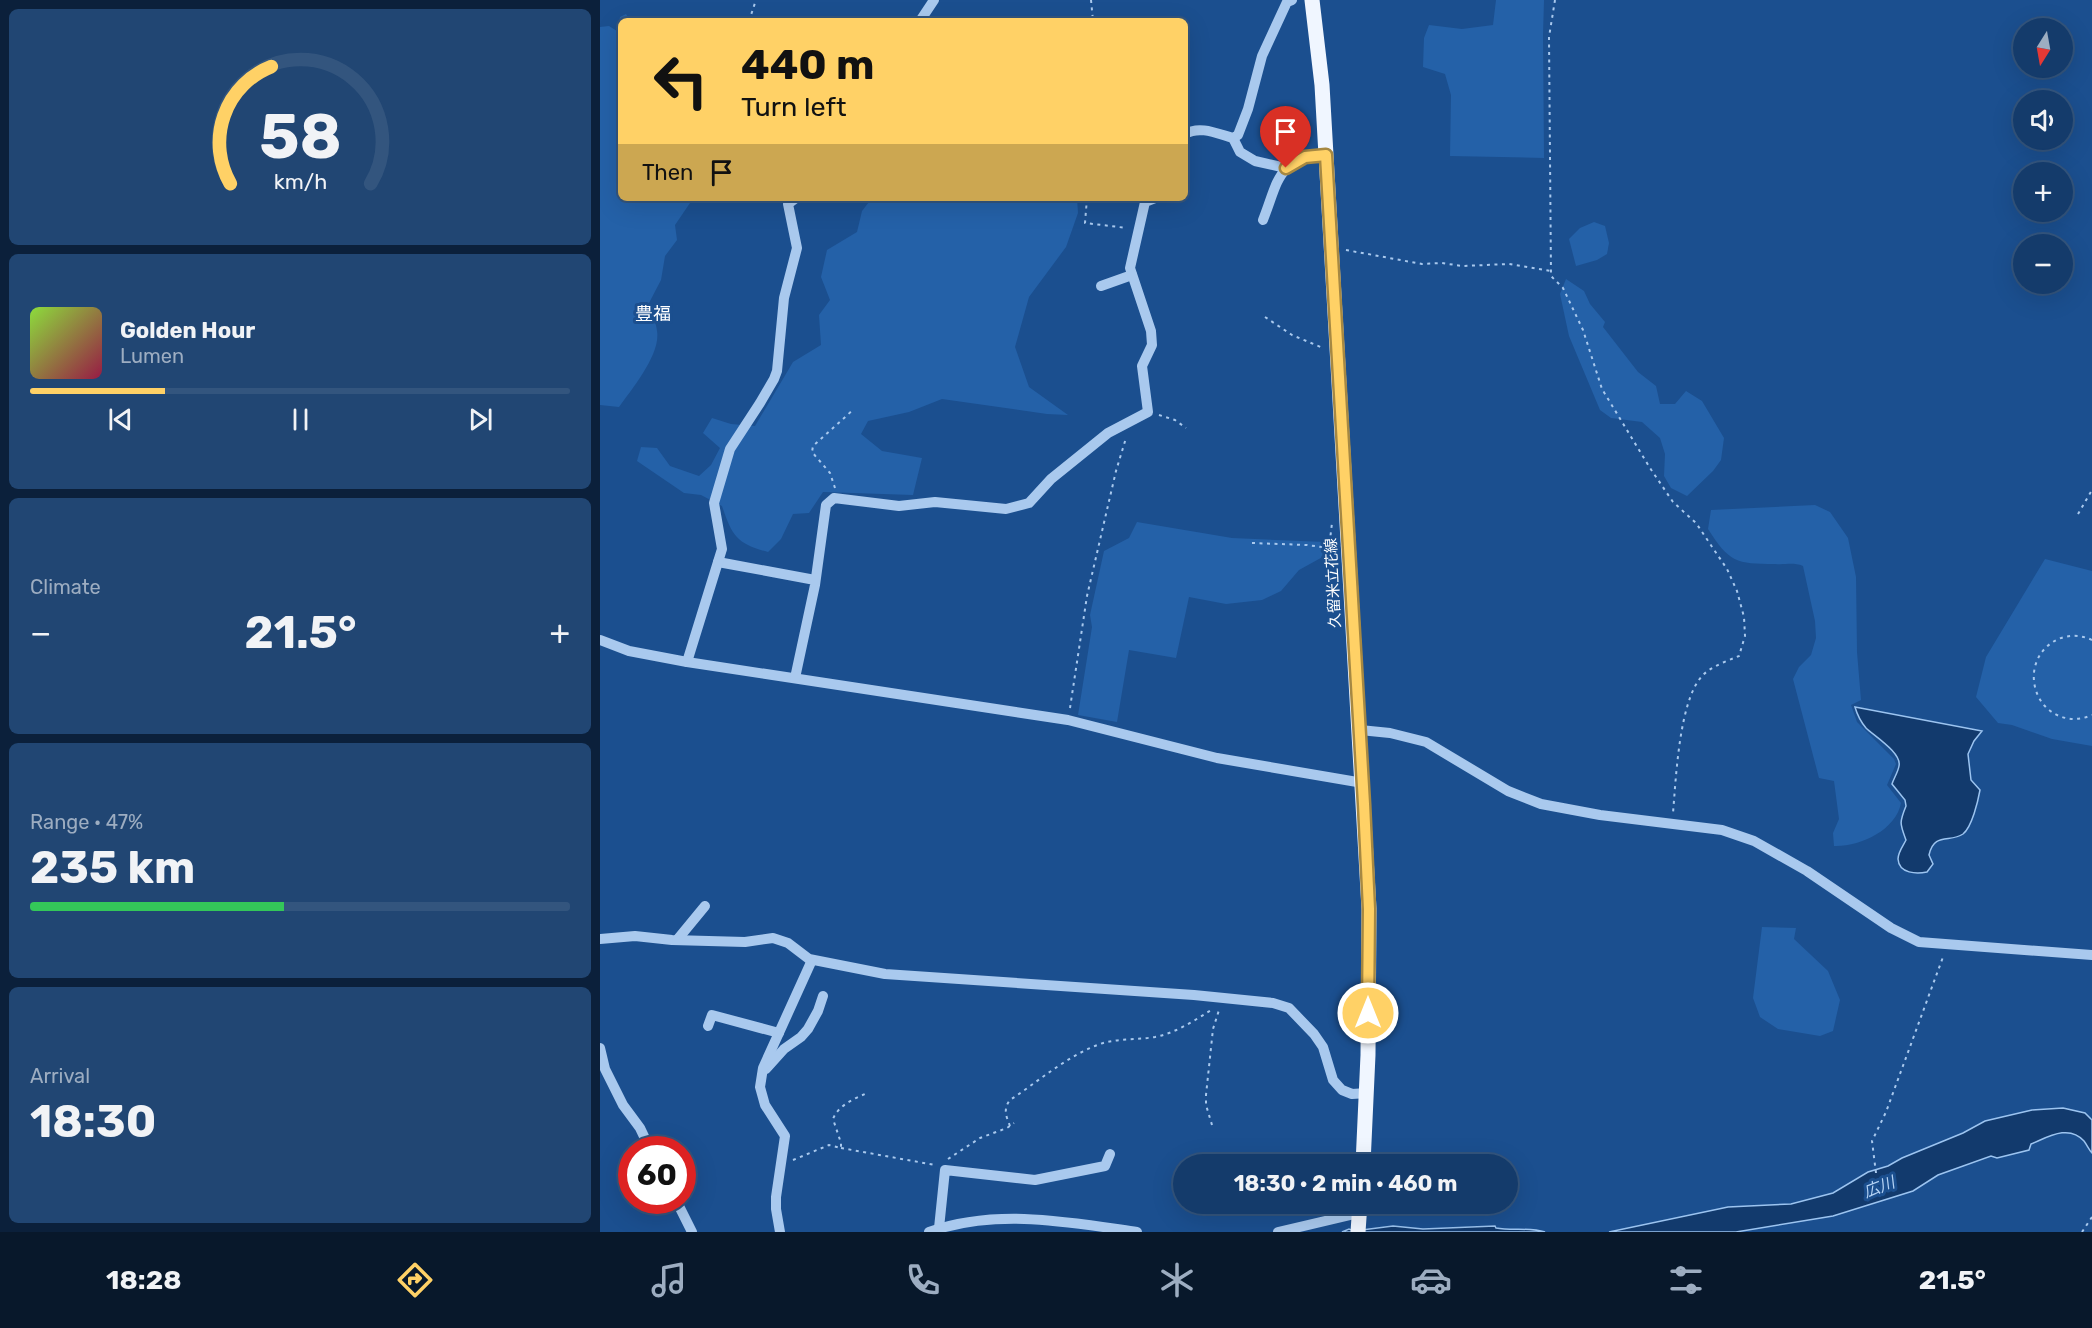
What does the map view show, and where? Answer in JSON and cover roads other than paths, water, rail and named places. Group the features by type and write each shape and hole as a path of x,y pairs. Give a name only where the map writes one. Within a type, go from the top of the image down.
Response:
{"main road":[{"name":"久留米立花線","path":"1312,0 1322,85 1369,909 1367,1094 1364,1154"}],"street":[{"path":"922,18 934,0"},
{"path":"1188,132 1203,130 1233,138 1238,135 1248,109 1262,56 1287,2 1292,0"},
{"path":"1233,138 1240,152 1255,161 1286,168"},
{"path":"1263,220 1286,168 1305,157 1326,155"},
{"path":"687,662 722,549 714,503 730,449 765,395 777,371 784,298 797,248 788,204 792,201"},
{"path":"795,678 815,580 826,505 834,498 899,506 935,502 1006,508 1029,504 1051,479 1108,433 1148,412 1142,366 1152,345 1151,331 1130,268 1145,202 1148,201"},
{"path":"1101,286 1132,275"},
{"path":"718,562 815,580"},
{"path":"600,640 629,651 687,662 1068,720 1217,758 1363,783"},
{"path":"1360,730 1390,733 1426,742 1508,791 1541,804 1600,815 1722,830 1754,841 1807,872 1891,928 1919,942 2092,955"},
{"path":"677,940 705,906"},
{"path":"600,939 635,936 745,942 773,938 789,943 812,960 885,974 1194,995 1274,1003 1288,1008 1314,1034 1323,1047 1333,1080 1342,1090 1352,1094 1367,1094"},
{"path":"780,1232 776,1197 785,1136 765,1105 760,1088 762,1073 812,960"},
{"path":"762,1073 784,1049 808,1029 823,996"},
{"path":"708,1026 712,1015 779,1033"},
{"path":"600,1048 605,1069 622,1105 644,1136"},
{"path":"1110,1154 1105,1166 1035,1180 944,1167 934,1230 991,1220 1045,1219 1137,1232"},
{"path":"683,1214 692,1232"},
{"path":"1278,1232 1359,1218"}],"water":[{"path":"1855,707 1982,731 1968,754 1971,780 1980,790 1972,820 1963,834 1935,843 1929,855 1933,864 1927,872 1909,872 1899,864 1899,854 1906,840 1901,823 1906,806 1905,800 1892,784 1899,761 1887,745 1866,728"},
{"name":"広川","path":"2063,1108 2085,1113 2092,1120 2092,1153 2084,1141 2072,1133 2051,1135 2031,1144 2029,1150 1997,1158 1991,1156 1938,1175 1913,1191 1833,1216 1736,1232 1609,1232 1728,1207 1791,1204 1833,1193 1868,1172 1888,1166 1985,1121 2032,1110"},
{"path":"1393,1226 1423,1229 1495,1226 1502,1229 1545,1232 1342,1232 1349,1229 1354,1231"}],"district":[{"name":"豊福","path":"653,314"}]}
